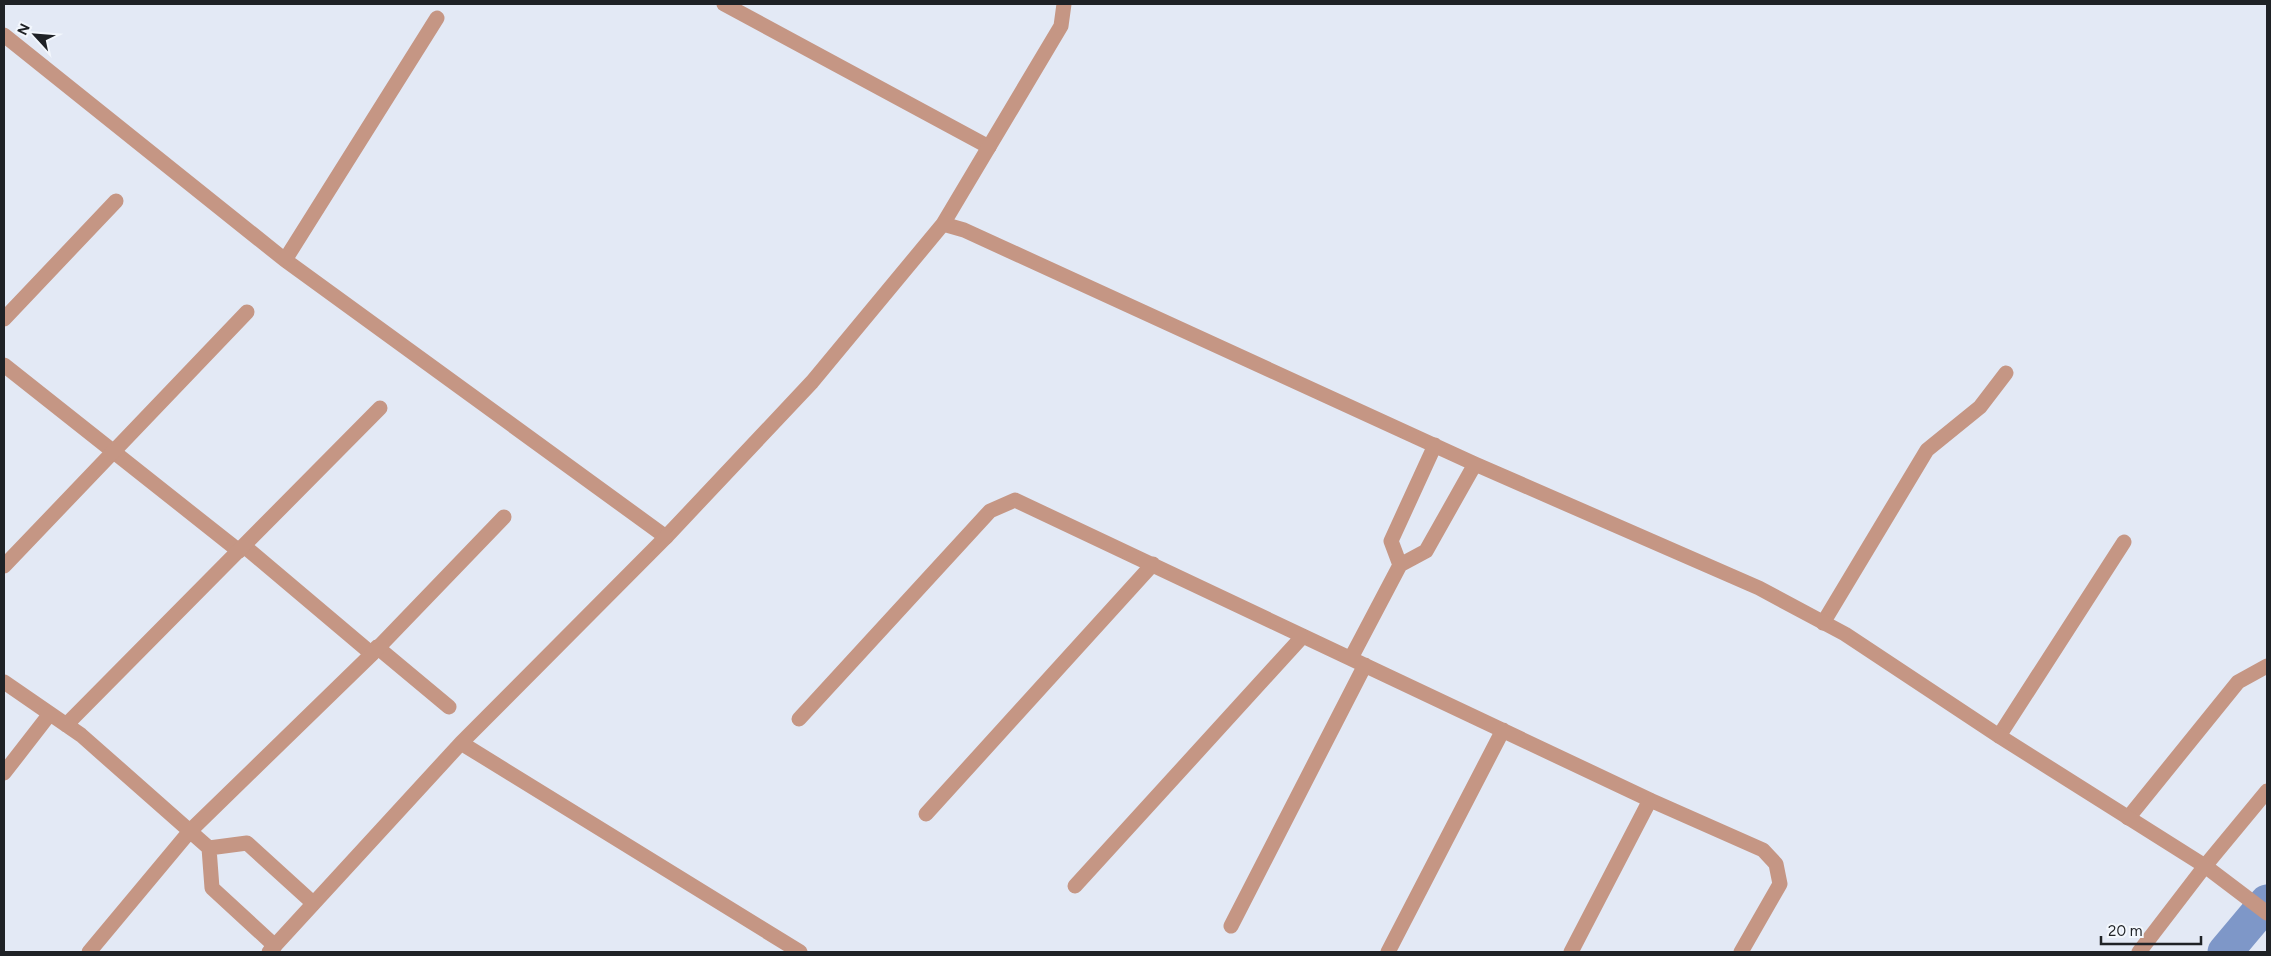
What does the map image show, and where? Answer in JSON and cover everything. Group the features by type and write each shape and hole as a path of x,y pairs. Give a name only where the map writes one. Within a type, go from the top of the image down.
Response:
{"street":[{"path":"724,4 989,147"},
{"path":"4,682 80,735 209,848 212,888 272,949 461,743 666,537 812,382 943,224 1061,26 1064,4"},
{"path":"285,260 437,18"},
{"path":"4,35 285,260 666,537"},
{"path":"4,319 116,202"},
{"path":"943,224 964,230 1475,464 1759,588 1845,634 1999,736 2205,866 2226,880 2267,913"},
{"path":"4,566 247,312"},
{"path":"4,365 449,707"},
{"path":"1822,623 1927,450 1980,407 2006,373"},
{"path":"66,725 380,408"},
{"path":"1400,565 1391,541 1436,445"},
{"path":"1231,926 1358,662 1400,565 1426,551 1475,464"},
{"path":"799,719 990,511 1015,500 1650,800 1762,850 1776,864 1780,884 1741,952"},
{"path":"88,952 190,831 374,650 504,517"},
{"path":"1999,736 2124,542"},
{"path":"926,814 1153,564"},
{"path":"1075,886 1303,636"},
{"path":"2128,818 2238,682 2267,666"},
{"path":"4,773 50,715"},
{"path":"1388,952 1503,730"},
{"path":"461,743 800,952"},
{"path":"2139,952 2205,866 2267,791"},
{"path":"1571,952 1650,800"},
{"path":"209,848 247,843 313,903"}],"waterway":[{"path":"2225,952 2267,902"}]}
